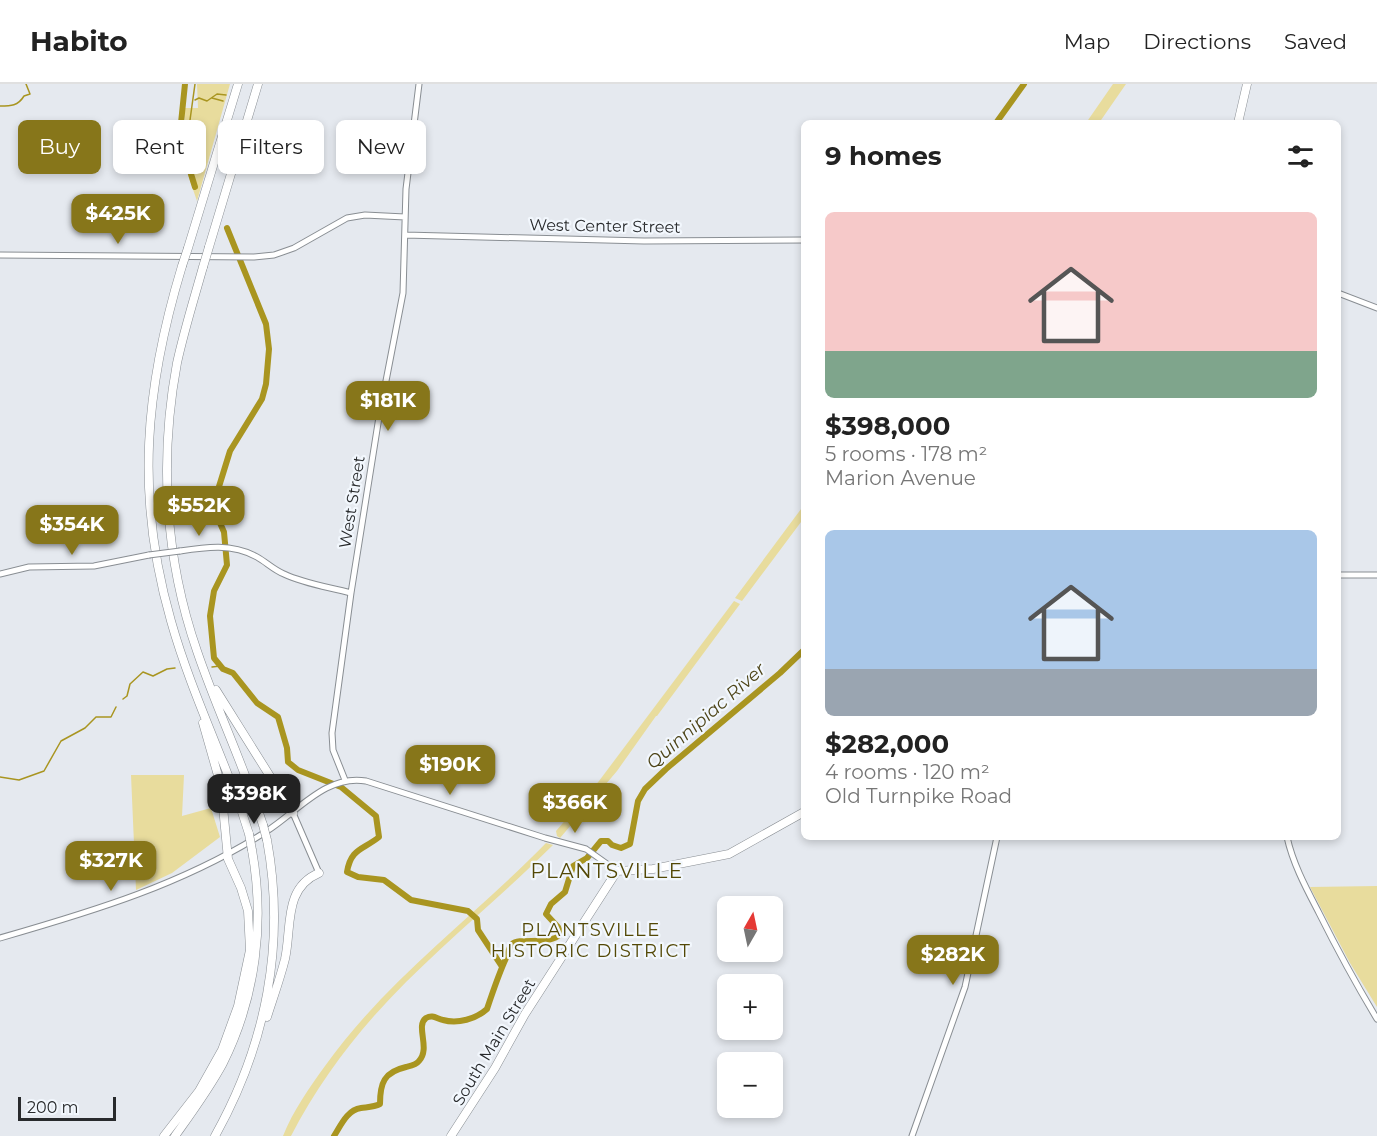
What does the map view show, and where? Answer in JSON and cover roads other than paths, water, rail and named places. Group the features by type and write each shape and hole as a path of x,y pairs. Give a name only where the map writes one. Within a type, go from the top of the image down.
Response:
{"highway":[{"path":"164,1136 192,1101 217,1060 235,1017 246,973 250,941 248,911 227,855 219,777 171,622 159,570 151,518 148,465 150,412 157,360 165,325 238,84"},
{"path":"242,1080 259,1030 273,960 275,897 263,825 197,651 183,601 173,550 167,465 170,414 177,363 258,84"},
{"path":"1239,120 1247,84"},
{"path":"197,651 225,705 293,813"},
{"path":"174,1136 211,1084 228,1053 241,1020 250,986 258,927 258,892 249,834 239,802 188,672"},
{"path":"617,871 653,869 729,854 801,814"},
{"name":"South Main Street","path":"451,1136 495,1068 525,1014 617,871"},
{"path":"215,1136 256,1052 282,967 293,898 302,884 319,873"}],"main road":[{"name":"West Street","path":"345,780 333,750 332,738 351,592 379,417 403,293 405,217 419,84"},
{"path":"0,255 244,258 284,252 347,218 365,215 405,217"},
{"name":"West Center Street","path":"405,235 644,241 801,240"},
{"path":"1341,294 1377,308"},
{"path":"0,574 29,567 94,566 149,555 219,547 231,548 252,555 289,576 351,592"},
{"path":"1341,574 1377,575"},
{"path":"0,938 60,921 153,889 227,855 334,784 345,780 366,782 591,852 617,871"},
{"path":"293,813 319,873"},
{"path":"912,1136 965,987 996,840"},
{"path":"1288,840 1291,856 1306,888 1347,969 1377,1019"}],"waterway":[{"path":"0,106 14,105 30,94 26,84"},
{"path":"185,84 181,123 182,145 195,187"},
{"path":"190,120 195,84"},
{"name":"Quinnipiac River","path":"998,120 1024,84"},
{"path":"195,100 199,98 207,101 217,94 226,95"},
{"path":"212,98 223,101"},
{"path":"227,228 266,324 269,349 266,384 262,399 230,451 217,493 216,514 224,532 227,565 214,591 210,616 214,658 223,669 233,673 257,703 278,717 287,748 288,762 298,770 341,787 376,816 379,837 358,850 351,858 347,872 358,877 384,880 411,900 468,911 477,919 478,930 501,965"},
{"name":"Quinnipiac River","path":"334,1136 345,1119 356,1109 380,1104 382,1084 388,1075 419,1061 424,1050 422,1026 426,1018 461,1021 483,1013 487,1009 512,944 521,941 549,940 561,934 546,914 551,904 565,892 573,866 587,858 601,841 608,841 621,848 630,844 638,801 645,789 801,653"},
{"path":"212,667 220,666"},
{"path":"123,699 127,696 130,684 143,672 153,676 175,668"},
{"path":"0,777 19,780 44,771 61,741 85,728 96,717 111,717 116,707"}],"district":[{"name":"PLANTSVILLE","path":"607,871"},
{"name":"PLANTSVILLE HISTORIC DISTRICT","path":"591,940"}]}
